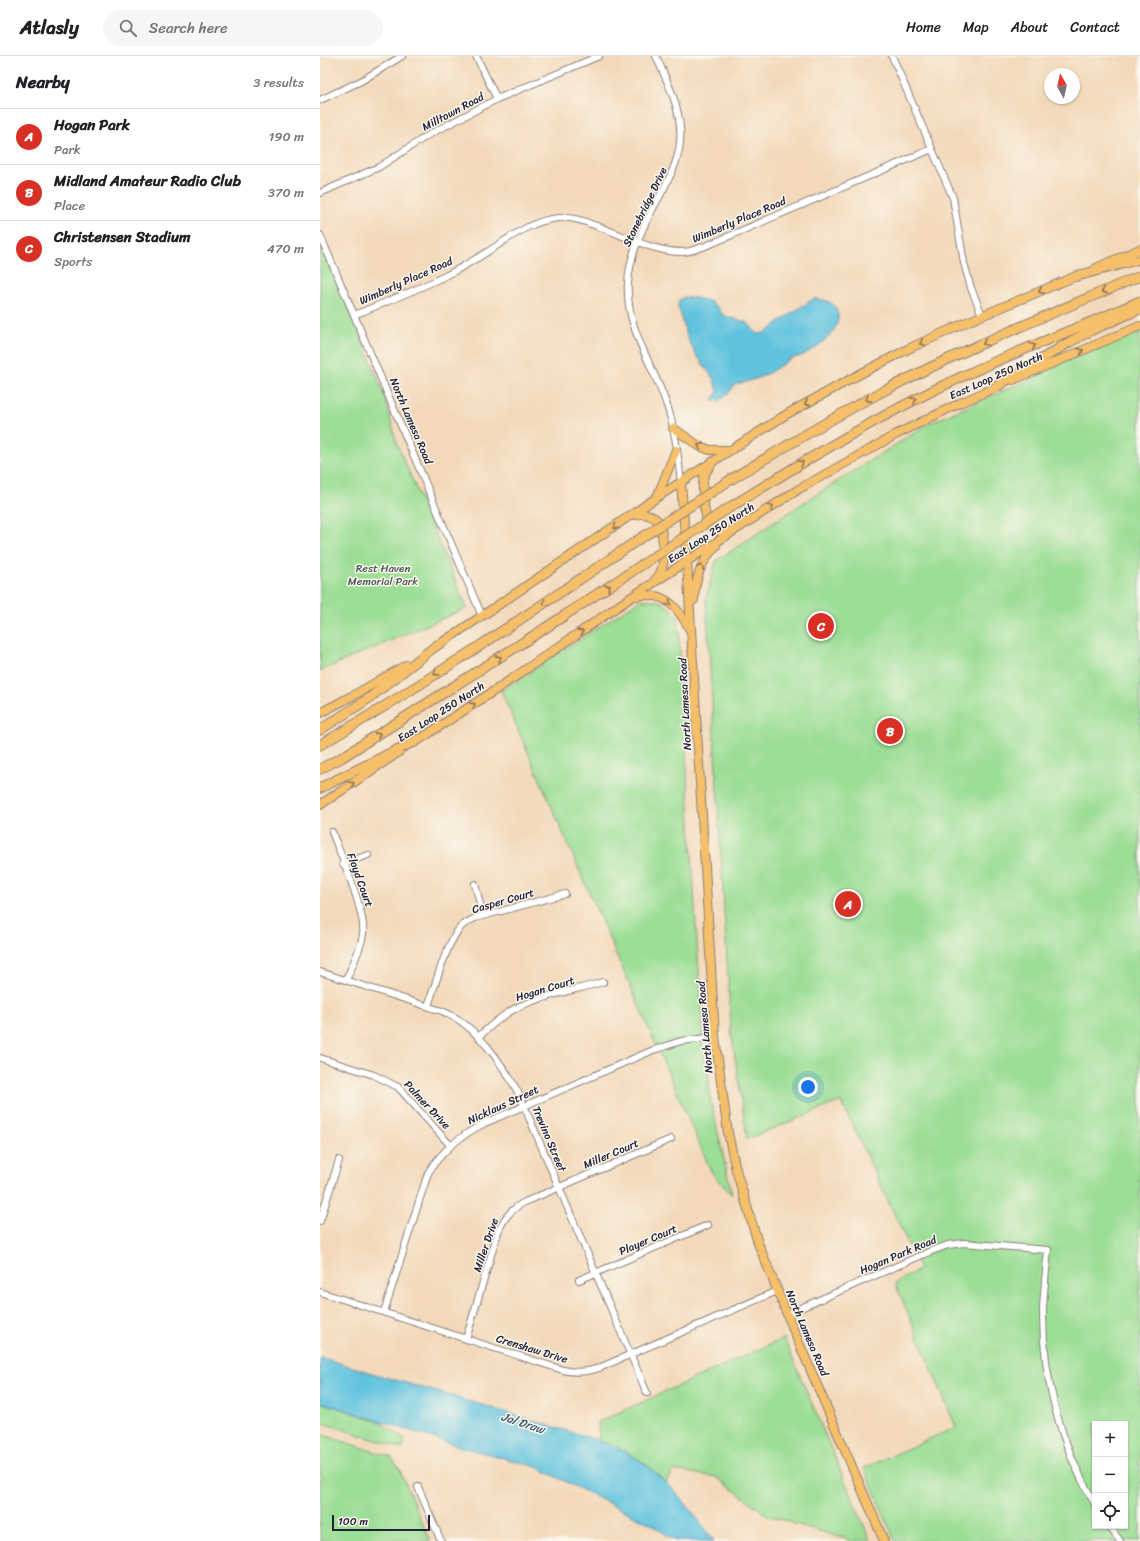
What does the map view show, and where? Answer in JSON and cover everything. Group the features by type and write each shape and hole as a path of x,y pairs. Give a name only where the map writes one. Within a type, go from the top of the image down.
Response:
{"highway":[{"path":"1077,276 1140,259"},
{"path":"320,745 387,705 539,608 730,480 820,426 928,368 1140,276"},
{"path":"320,769 341,758 530,638 732,506 841,440 922,396 966,375 1140,301"},
{"path":"994,388 1092,330 1140,309"},
{"path":"320,730 368,699 437,646"},
{"path":"320,788 419,739"}],"main road":[{"path":"320,713 358,693 437,646 656,498 787,414 862,372 908,349 982,315 1140,249"},
{"name":"East Loop 250 North","path":"320,805 500,687 633,596 799,489 928,419 994,388 1140,326"},
{"path":"673,428 704,448 710,450 732,450"},
{"path":"656,498 676,450"},
{"path":"720,457 713,463 704,476 703,490 705,518 710,528 720,532 734,530 748,522"},
{"name":"North Lamesa Road","path":"681,482 692,632 715,1037 728,1133 736,1170 758,1243 884,1541"},
{"path":"631,516 647,514 657,519 660,523 664,563 657,578 633,596"},
{"path":"692,632 695,591 700,567 707,556 727,536"},
{"path":"633,596 651,595 670,602 678,610 692,632"}],"street":[{"path":"320,100 361,81 402,56"},
{"path":"476,56 497,99"},
{"name":"Milltown Road","path":"320,193 379,167 430,134 497,99 599,56"},
{"name":"Stonebridge Drive","path":"656,56 672,92 678,113 681,139 675,167 633,254 629,276 628,299 630,312 644,354 665,400 673,428 681,482"},
{"path":"892,56 953,198 964,264 971,288 982,315"},
{"name":"Wimberly Place Road","path":"354,316 444,277 479,257 523,228 548,220 560,218 576,219 652,246 672,251 684,252 700,248 932,148"},
{"name":"North Lamesa Road","path":"320,235 482,616"},
{"name":"Floyd Court","path":"332,832 361,910 363,927 362,938 346,980"},
{"path":"343,864 368,855"},
{"path":"474,884 483,916"},
{"name":"Casper Court","path":"428,1006 453,938 464,925 475,918 565,894"},
{"name":"Trevino Street","path":"320,972 428,1006 454,1017 464,1023 478,1037 508,1074 524,1106 647,1393"},
{"name":"Hogan Court","path":"478,1037 495,1022 520,1006 536,1000 603,982"},
{"name":"Nicklaus Street","path":"384,1312 428,1173 435,1162 450,1145 473,1129 651,1051 681,1041 715,1037"},
{"name":"Palmer Drive","path":"320,1058 374,1075 398,1088 450,1145"},
{"name":"Miller Court","path":"559,1187 671,1139"},
{"path":"320,1221 339,1160"},
{"name":"Miller Drive","path":"466,1339 502,1223 512,1210 519,1205 559,1187"},
{"name":"Player Court","path":"579,1280 708,1225"},
{"name":"Hogan Park Road","path":"787,1314 948,1245 964,1243 1048,1250 1044,1324 1050,1388 1057,1415 1074,1465 1092,1500"},
{"name":"Crenshaw Drive","path":"320,1292 572,1372 594,1369 777,1291"},
{"path":"418,1487 441,1541"},
{"path":"1111,1529 1120,1541"}],"green space":[{"name":"Rest Haven Memorial Park","path":"320,244 349,308 383,391 397,444 467,608 320,671"},
{"path":"1140,331 1140,1541 895,1541 864,1468 956,1427 895,1283 920,1269 841,1101 747,1139 731,1030 706,598 716,561 806,501 930,423 1037,376 1066,361"},
{"path":"640,600 658,601 670,608 678,618 698,959 703,1018 702,1046 708,1071 711,1101 732,1195 712,1173 501,691"},
{"path":"784,1338 870,1540 853,1541 769,1516 716,1477 674,1470 666,1482 647,1465 626,1452 599,1441 598,1422"},
{"path":"320,1402 380,1422 405,1439 403,1449 320,1422"},
{"path":"320,1434 391,1457 399,1468 430,1541 320,1541"}],"water":[{"path":"684,297 697,298 711,302 722,314 748,323 757,334 764,333 771,329 813,299 829,302 834,306 838,316 837,323 830,336 811,351 790,359 763,376 735,384 729,393 721,399 714,401 713,400 718,391 713,378 695,353 687,337 678,306 679,300"},
{"name":"Jal Draw","path":"320,1357 598,1440 624,1451 648,1466 667,1483 684,1501 714,1541 676,1541 651,1524 534,1466 458,1446 320,1402"}],"place":[{"name":"Christensen Stadium","path":"821,626"},
{"name":"Midland Amateur Radio Club","path":"890,731"},
{"name":"Hogan Park","path":"848,904"}]}
